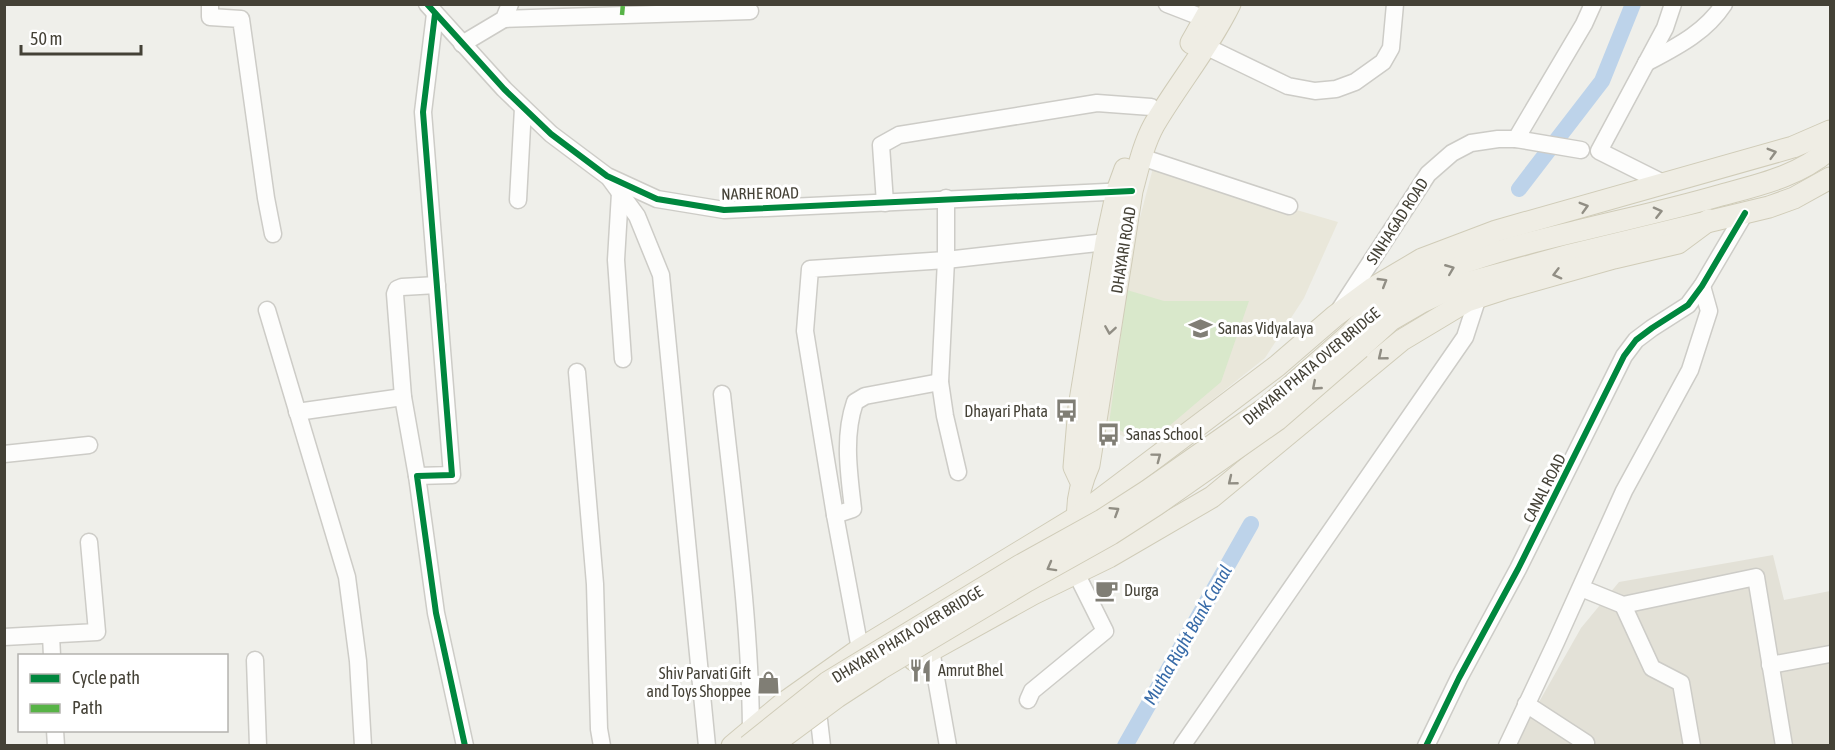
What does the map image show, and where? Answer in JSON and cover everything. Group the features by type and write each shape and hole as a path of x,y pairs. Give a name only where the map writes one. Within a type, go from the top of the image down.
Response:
{"main road":[{"name":"DHAYARI ROAD","path":"1082,570 1077,517 1082,482 1089,465 1125,191 1137,134 1151,107 1213,16 1230,4"},
{"name":"DHAYARI ROAD","path":"1082,482 1074,467 1079,407 1106,242 1153,127 1205,46 1213,16"},
{"path":"732,746 750,737 815,680 860,649 1077,517 1277,366 1335,316 1373,288 1422,259 1496,231 1793,147 1830,130"},
{"name":"DHAYARI PHATA OVER BRIDGE","path":"771,746 837,696 1027,580 1111,534 1277,420 1355,342 1360,322 1389,301 1445,270 1485,255 1778,180 1819,159 1830,150"},
{"path":"786,746 819,720 878,680 1109,557 1212,497 1402,340 1467,301 1614,258 1678,243 1709,220 1745,213 1794,198 1830,178"},
{"name":"DHAYARI PHATA OVER BRIDGE","path":"750,737 845,671 1018,566 1102,520 1147,491 1355,342 1422,302 1456,286 1709,220"}],"street":[{"path":"210,4 210,17 241,19 273,234"},
{"path":"1167,4 1213,16"},
{"path":"1205,46 1288,86 1315,91 1336,89 1355,82 1383,63 1391,48 1395,4"},
{"path":"1516,139 1584,24 1593,4"},
{"path":"1665,183 1599,151 1665,28 1673,4"},
{"path":"1646,63 1698,33 1715,19 1724,4"},
{"path":"417,476 452,475 423,112 431,9"},
{"name":"NARHE ROAD","path":"431,9 504,89 551,134 607,176 657,199 724,210 1125,191"},
{"path":"462,44 507,12 680,9 750,11"},
{"path":"885,203 881,146 898,135 1097,103 1151,107"},
{"path":"518,200 523,108"},
{"name":"SINHAGAD ROAD","path":"1335,316 1428,174 1452,153 1471,143 1498,139 1516,139 1581,150"},
{"path":"1142,158 1288,206"},
{"path":"607,176 637,216 661,274 707,746"},
{"path":"620,193 616,260 623,359"},
{"path":"946,198 946,261 939,382 958,472"},
{"name":"CANAL ROAD","path":"1426,746 1454,687 1518,569 1624,356 1636,340 1652,327 1688,304 1702,286 1745,213"},
{"path":"878,680 860,649 835,515 805,331 810,269 946,261 1106,242"},
{"path":"437,285 402,287 397,289 395,294 404,397 436,614 465,746"},
{"path":"1507,746 1624,491 1690,370 1709,311 1702,286"},
{"path":"1182,746 1465,337 1478,297"},
{"path":"267,310 347,576 358,661 363,746"},
{"path":"577,372 595,584 599,729 602,746"},
{"path":"835,515 853,509 848,431 855,402 865,396 939,382"},
{"path":"722,394 751,678 750,737"},
{"path":"297,412 404,397"},
{"path":"4,454 89,445"},
{"path":"4,637 97,632 89,542"},
{"path":"1028,700 1032,691 1105,631 1082,570"},
{"path":"1581,588 1623,604 1756,577 1784,746"},
{"path":"1623,604 1652,668 1681,683 1692,746"},
{"path":"51,635 52,654"},
{"path":"931,650 948,746"},
{"path":"1770,665 1830,654"},
{"path":"255,660 258,746"},
{"path":"1526,704 1586,743"},
{"path":"819,720 822,746"}],"shaded area":[{"name":"Sanas Vidyalaya","path":"1153,168 1338,222 1304,298 1265,358 1157,444 1131,440 1102,426 1122,286"},
{"path":"1773,555 1784,600 1830,591 1830,745 1514,746 1581,628 1619,582"}],"green space":[{"path":"1127,290 1164,301 1249,301 1221,382 1155,438 1132,437 1109,424"}],"waterway":[{"name":"Mutha Right Bank Canal","path":"1519,189 1602,81 1633,4"},
{"name":"Mutha Right Bank Canal","path":"1125,746 1251,524"}],"marked path":[{"path":"622,15 623,4"}],"cycle path":[{"path":"427,4 504,89 551,134 607,176 657,199 724,210 1132,191"},
{"path":"435,14 423,112 452,475 417,476 436,613 465,746"},
{"path":"1426,746 1459,678 1518,569 1624,356 1636,340 1688,305 1702,286 1745,213"}],"place":[{"name":"Sanas Vidyalaya","path":"1200,328"},
{"name":"Dhayari Phata","path":"1066,411"},
{"name":"Sanas School","path":"1108,434"},
{"name":"Durga","path":"1106,590"},
{"name":"Amrut Bhel","path":"920,670"},
{"name":"Shiv Parvati Gift and Toys Shoppee","path":"769,682"}]}
